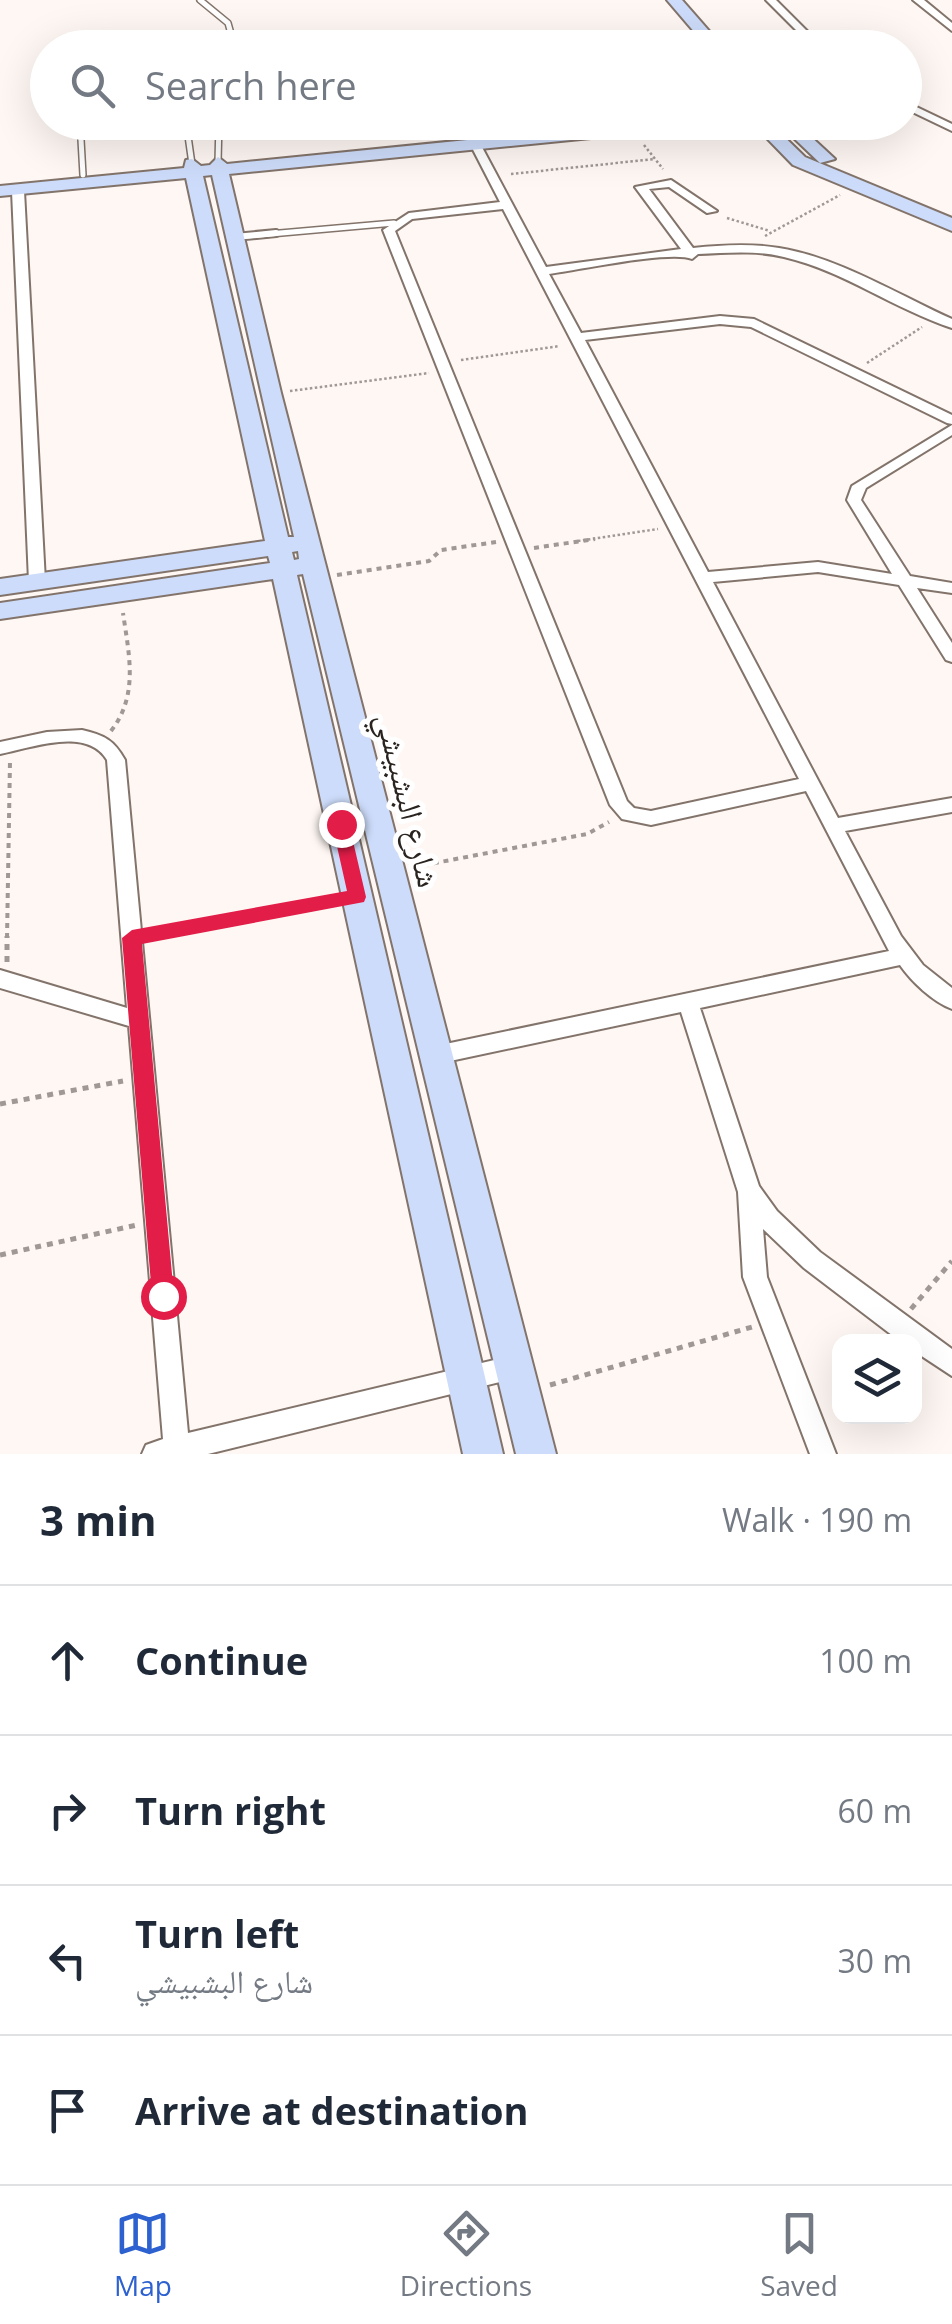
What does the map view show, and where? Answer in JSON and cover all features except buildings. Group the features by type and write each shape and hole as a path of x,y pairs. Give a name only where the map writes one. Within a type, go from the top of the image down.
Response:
{"street":[{"path":"652,0 678,30"},
{"path":"674,0 701,30"},
{"path":"772,0 802,30"},
{"path":"918,0 952,28"},
{"path":"922,113 952,128"},
{"path":"474,141 481,140"},
{"path":"37,582 9,191 488,140"},
{"path":"776,140 791,156 952,226"},
{"path":"803,140 818,155 952,211"},
{"path":"474,141 903,956 952,1000"},
{"path":"0,180 206,168"},
{"name":"شارع البشبيشي","path":"206,168 300,560 390,872 536,1454"},
{"path":"692,255 641,187 668,182 711,211"},
{"path":"507,205 410,216 394,223 390,230 512,546 619,805 630,814 651,818 811,783"},
{"name":"شارع البشبيشي","path":"222,239 270,394 357,897 483,1454"},
{"path":"542,272 762,249 799,258 952,324"},
{"path":"578,340 743,321 774,330 952,420"},
{"path":"952,429 859,486 854,506 952,656"},
{"path":"0,587 300,560"},
{"path":"0,611 300,560"},
{"path":"704,578 818,567 952,588"},
{"path":"5,747 78,736 100,740 116,760 156,1220 169,1452 466,1379 518,1380"},
{"path":"834,826 952,804"},
{"path":"395,1063 903,956"},
{"path":"4,981 139,1020"},
{"path":"688,1002 749,1191 755,1277 823,1454"},
{"path":"749,1191 795,1247 952,1364"}],"lane":[{"path":"200,0 228,23 230,30"},
{"path":"81,140 83,175"},
{"path":"194,140 206,168"},
{"path":"206,168 214,140"},
{"path":"222,239 394,223"}],"path":[{"path":"639,140 668,182"},
{"path":"492,176 655,159"},
{"path":"762,249 770,231 857,186"},
{"path":"711,211 770,231"},
{"path":"854,371 937,317"},
{"path":"270,394 442,367 578,340"},
{"path":"300,560 429,561 440,550 512,546 676,526"},
{"path":"100,740 120,722 132,693 121,593"},
{"path":"4,981 10,812 5,747"},
{"path":"390,872 587,834 608,823 619,805"},
{"path":"0,814 10,812"},
{"path":"132,938 357,897"},
{"path":"0,1104 144,1077"},
{"path":"0,1255 156,1220"},
{"path":"898,1324 952,1261"},
{"path":"518,1380 772,1321"}],"route":[{"path":"163,1296 132,938 357,897 341,824"}]}
